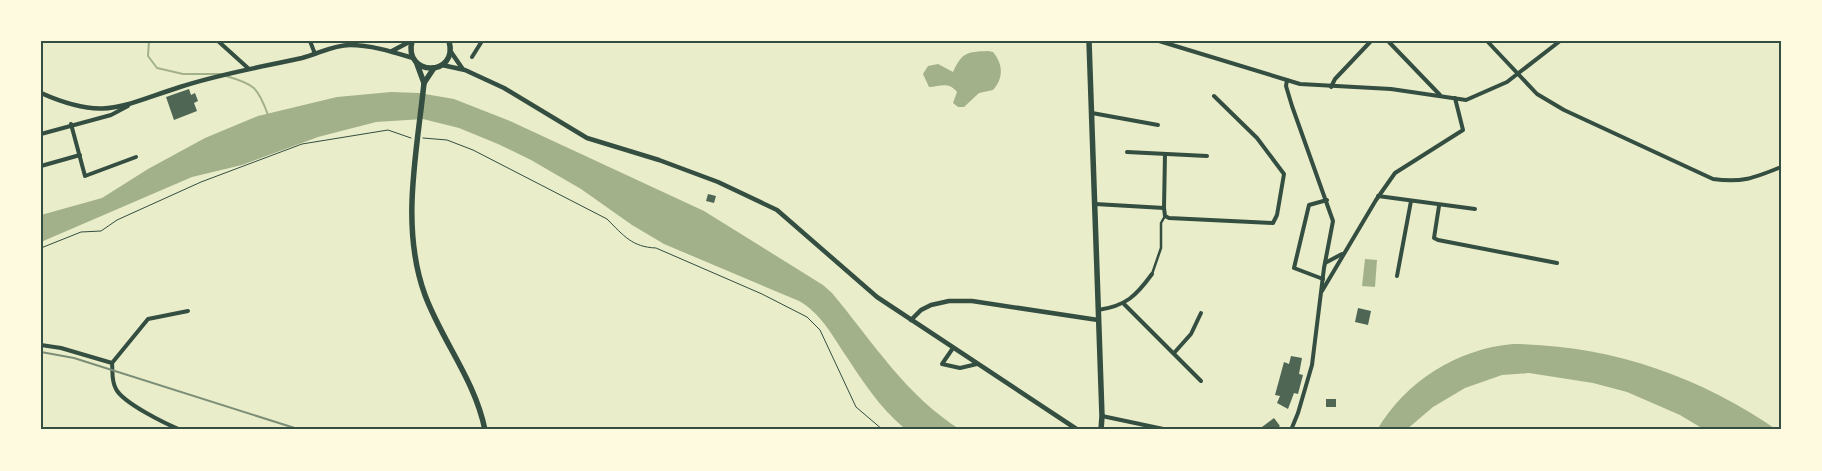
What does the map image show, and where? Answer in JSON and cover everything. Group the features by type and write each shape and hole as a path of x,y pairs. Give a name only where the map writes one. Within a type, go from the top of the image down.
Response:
{"main road":[{"path":"411,41 410,51 424,83 415,174 412,233 420,282 435,318 472,388 485,430"},
{"path":"424,83 432,70 442,65 450,52 450,41"},
{"path":"1089,41 1102,416 1100,430"},
{"path":"415,61 425,68 432,70"}],"street":[{"path":"218,41 249,69"},
{"path":"310,41 315,54"},
{"path":"390,52 400,49 411,41"},
{"path":"472,57 482,41"},
{"path":"1159,41 1287,80 1331,87 1381,88 1466,100 1490,91 1520,74 1560,41"},
{"path":"1331,87 1335,79 1371,41"},
{"path":"1388,41 1440,96"},
{"path":"1486,41 1520,74 1537,94 1564,110 1713,179 1735,182 1754,178 1781,167"},
{"path":"41,134 71,124 103,117 180,86 315,54 334,47 349,45 390,52 415,61"},
{"path":"450,52 459,66 465,70 516,94 588,138 658,160 718,182 777,210 862,285 953,348 1078,430"},
{"path":"442,65 465,70"},
{"path":"1287,80 1286,86 1292,106 1333,221 1325,263 1312,365 1298,413 1290,430"},
{"path":"41,93 75,106 107,108 128,106"},
{"path":"1165,216 1169,218 1273,223 1277,215 1284,174 1280,166 1256,138 1214,96"},
{"path":"1322,293 1378,196 1395,173 1463,130 1455,98"},
{"path":"95,119 101,108"},
{"path":"103,117 107,108"},
{"path":"1092,114 1158,125"},
{"path":"71,124 85,176 136,156"},
{"path":"1127,152 1207,156"},
{"path":"1098,310 1124,304 1142,288 1152,274 1161,248 1162,223 1165,216 1165,154"},
{"path":"41,166 80,155"},
{"path":"1378,196 1439,206 1475,209"},
{"path":"1323,278 1294,268 1309,205 1327,200"},
{"path":"1397,276 1411,202"},
{"path":"1095,204 1164,208"},
{"path":"1439,206 1434,233 1434,238 1438,240 1557,263"},
{"path":"1325,263 1344,253"},
{"path":"912,320 926,307 949,301 972,302 1098,320"},
{"path":"1124,304 1202,381"},
{"path":"181,430 148,415 117,392 111,379 112,363 148,320 188,311"},
{"path":"1174,353 1191,334 1201,313"},
{"path":"41,345 61,348 112,363"},
{"path":"953,348 942,364 960,368 977,364"},
{"path":"1102,416 1168,430"}],"path":[{"path":"41,248 81,232 101,231 117,220 201,182 302,144 388,130 408,138 447,140 482,154 607,219 623,235 640,247 656,248 762,294 807,317 820,330 856,407 883,430"}],"shaded area":[{"path":"993,52 999,61 1001,71 999,81 993,90 979,93 964,107 958,107 953,103 957,92 954,89 944,85 929,87 923,74 928,66 938,64 953,72 959,60 966,54"},
{"path":"391,92 419,93 454,99 510,121 704,211 823,285 832,293 907,385 941,416 961,430 904,428 871,393 824,324 813,311 799,301 664,244 632,225 581,189 531,160 498,144 459,128 423,119 376,122 318,137 242,165 192,177 41,242 41,215 102,198 148,169 205,138 258,116 337,97"},
{"path":"1365,259 1377,260 1375,287 1362,286"},
{"path":"1513,344 1583,350 1651,367 1684,379 1716,394 1777,430 1705,430 1680,415 1627,392 1593,383 1529,373 1502,375 1465,388 1433,407 1406,430 1377,430 1389,412 1403,397 1435,370 1453,360 1472,353 1492,347"}],"building":[{"path":"189,89 191,95 195,93 198,101 194,103 197,111 174,120 166,97"},
{"path":"708,194 716,196 714,203 706,201"},
{"path":"1358,308 1371,311 1368,325 1355,322"},
{"path":"1291,356 1302,358 1299,374 1303,375 1298,394 1294,393 1288,409 1277,403 1280,396 1275,395 1284,362 1289,364"},
{"path":"1326,399 1336,399 1336,407 1326,407"},
{"path":"1274,418 1280,426 1275,430 1258,430"}],"waterway":[{"path":"149,41 148,56 157,68 183,74 221,74"},
{"path":"226,76 249,84 254,88 258,92 268,115"}],"railway":[{"path":"41,352 74,358 301,430"}]}
